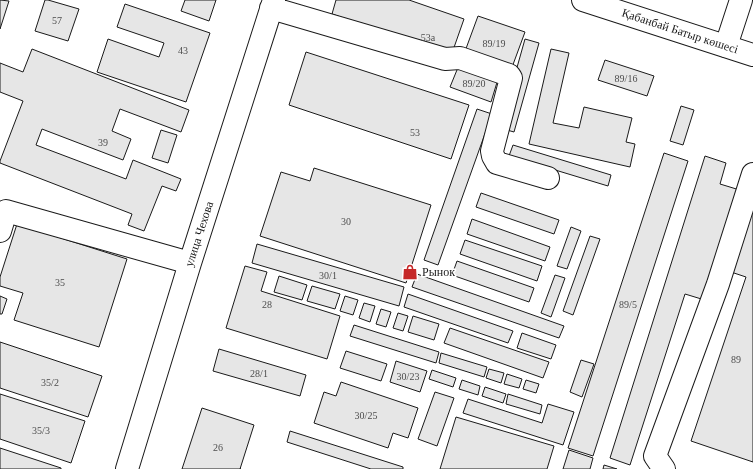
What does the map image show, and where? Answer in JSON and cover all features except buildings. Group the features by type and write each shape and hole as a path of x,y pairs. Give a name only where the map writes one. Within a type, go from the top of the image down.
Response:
{"street":[{"name":"Қабанбай Батыр көшесі","path":"583,0 753,55"},
{"path":"726,46 741,0"},
{"path":"272,4 445,58 460,58 509,75 511,78 492,151 493,156 497,163 548,178"},
{"name":"улица Чехова","path":"127,469 272,4"},
{"path":"664,469 655,456 718,284 753,174"},
{"path":"0,231 6,211 190,263"}],"place":[{"name":"Рынок","path":"410,272"}]}
